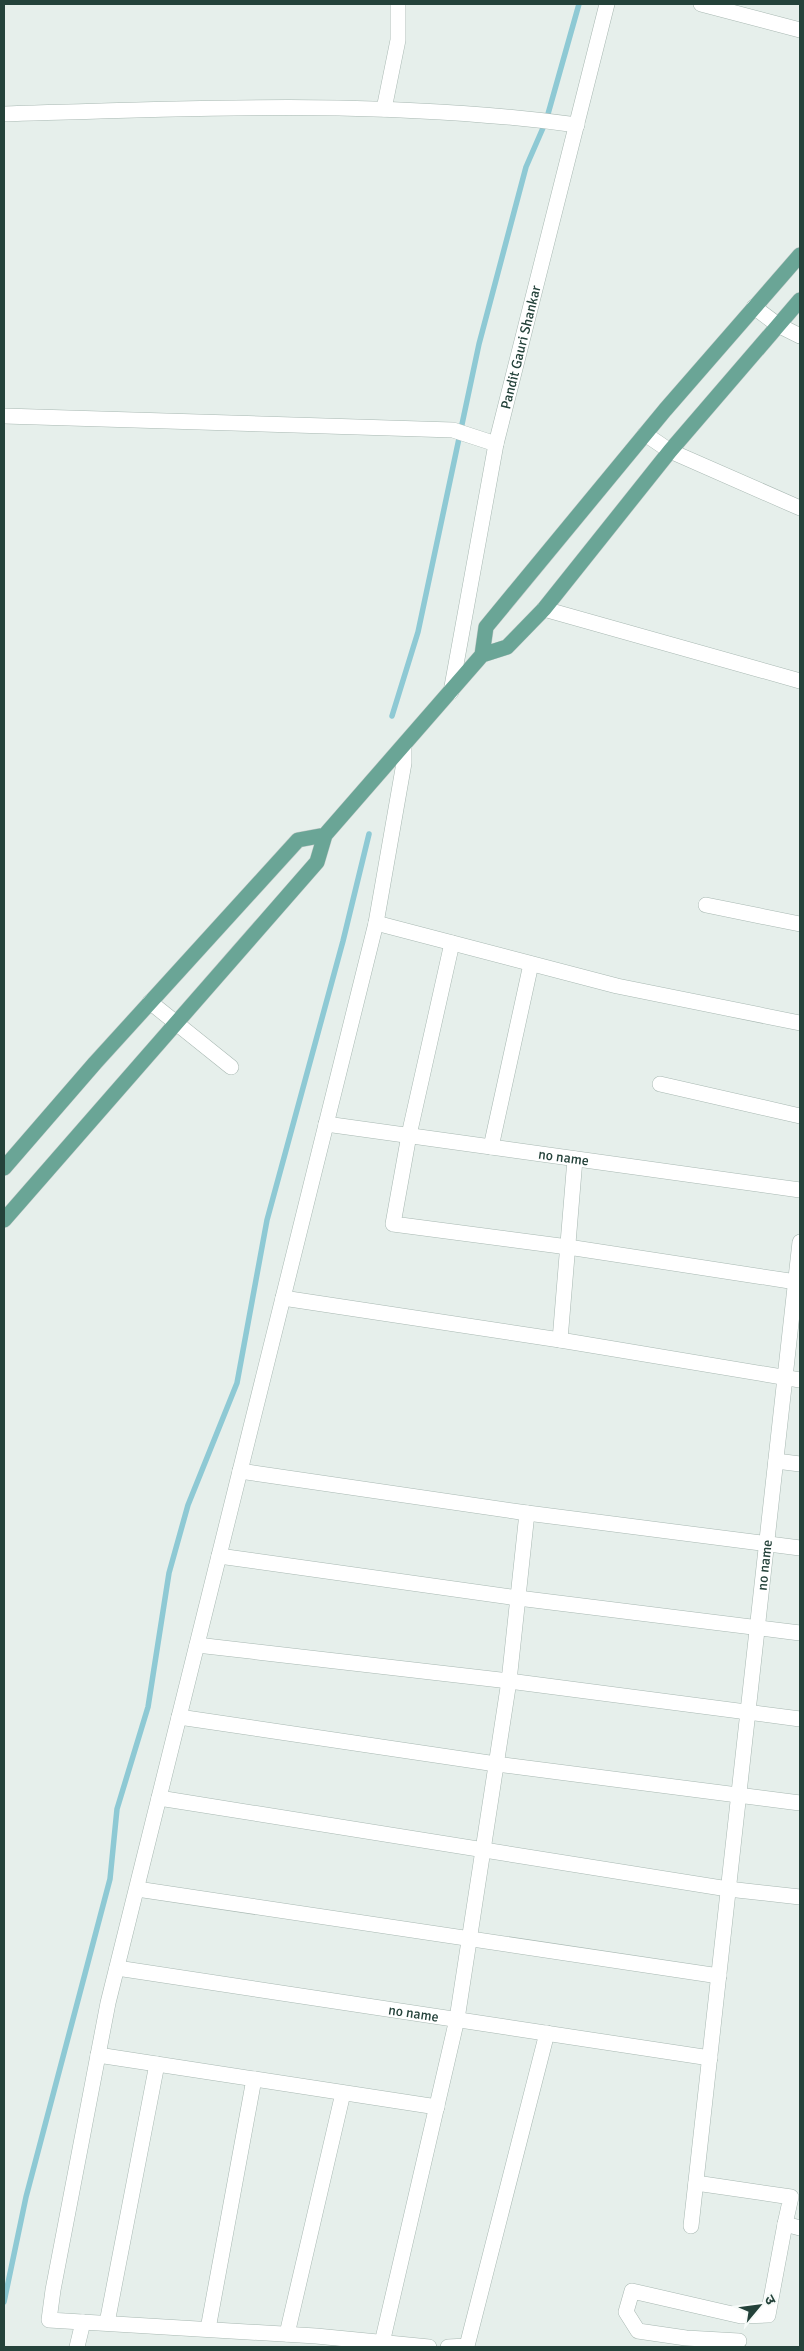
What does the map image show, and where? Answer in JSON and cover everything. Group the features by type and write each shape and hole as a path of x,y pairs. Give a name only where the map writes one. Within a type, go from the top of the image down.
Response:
{"main road":[{"path":"4,1220 317,862 325,836 482,655 486,627 645,434 800,254"},
{"path":"482,655 507,647 544,609 670,451 800,300"},
{"path":"4,1168 150,1002 298,840 325,836"}],"street":[{"path":"384,109 398,40 398,4"},
{"name":"Pandit Gauri Shankar","path":"451,692 496,444 607,4"},
{"path":"701,4 800,30"},
{"path":"4,114 194,108 384,109 577,125"},
{"path":"754,307 778,325 800,336"},
{"path":"4,416 453,430 496,444"},
{"path":"645,434 670,451 800,508"},
{"path":"544,609 800,681"},
{"path":"404,747 404,763 376,924 117,1968 98,2055 49,2320 208,2329 259,2340 287,2334 429,2347"},
{"path":"706,905 800,924"},
{"path":"376,924 617,986 800,1023"},
{"path":"452,943 409,1135 393,1224 568,1247 796,1282"},
{"path":"491,1147 532,964"},
{"path":"150,1002 231,1067"},
{"path":"660,1084 800,1116"},
{"name":"no name","path":"326,1124 800,1190"},
{"path":"560,1340 575,1159"},
{"name":"no name","path":"691,2226 776,1461 793,1380 796,1282 800,1242"},
{"path":"283,1298 560,1340 793,1380"},
{"path":"776,1461 800,1464"},
{"path":"240,1471 527,1513 800,1548"},
{"path":"382,2342 457,2019 509,1680 527,1513"},
{"path":"219,1556 518,1598 800,1633"},
{"path":"197,1645 509,1680 800,1719"},
{"path":"179,1717 496,1764 800,1803"},
{"path":"159,1798 728,1889 800,1897"},
{"path":"136,1889 718,1976"},
{"name":"no name","path":"117,1968 710,2058"},
{"path":"448,2347 467,2346 547,2033"},
{"path":"98,2055 437,2107"},
{"path":"107,2323 157,2064"},
{"path":"208,2329 254,2079"},
{"path":"287,2334 343,2093"},
{"path":"696,2183 791,2197 768,2315 740,2316 632,2291 626,2312 638,2331 686,2338 740,2341"},
{"path":"785,2224 800,2228"},
{"path":"77,2347 83,2322"}],"waterway":[{"path":"392,716 418,632 479,344 526,167 546,121 579,4"},
{"path":"4,2302 26,2197 110,1879 117,1809 148,1707 169,1573 188,1505 237,1383 267,1220 343,941 369,834"}]}
